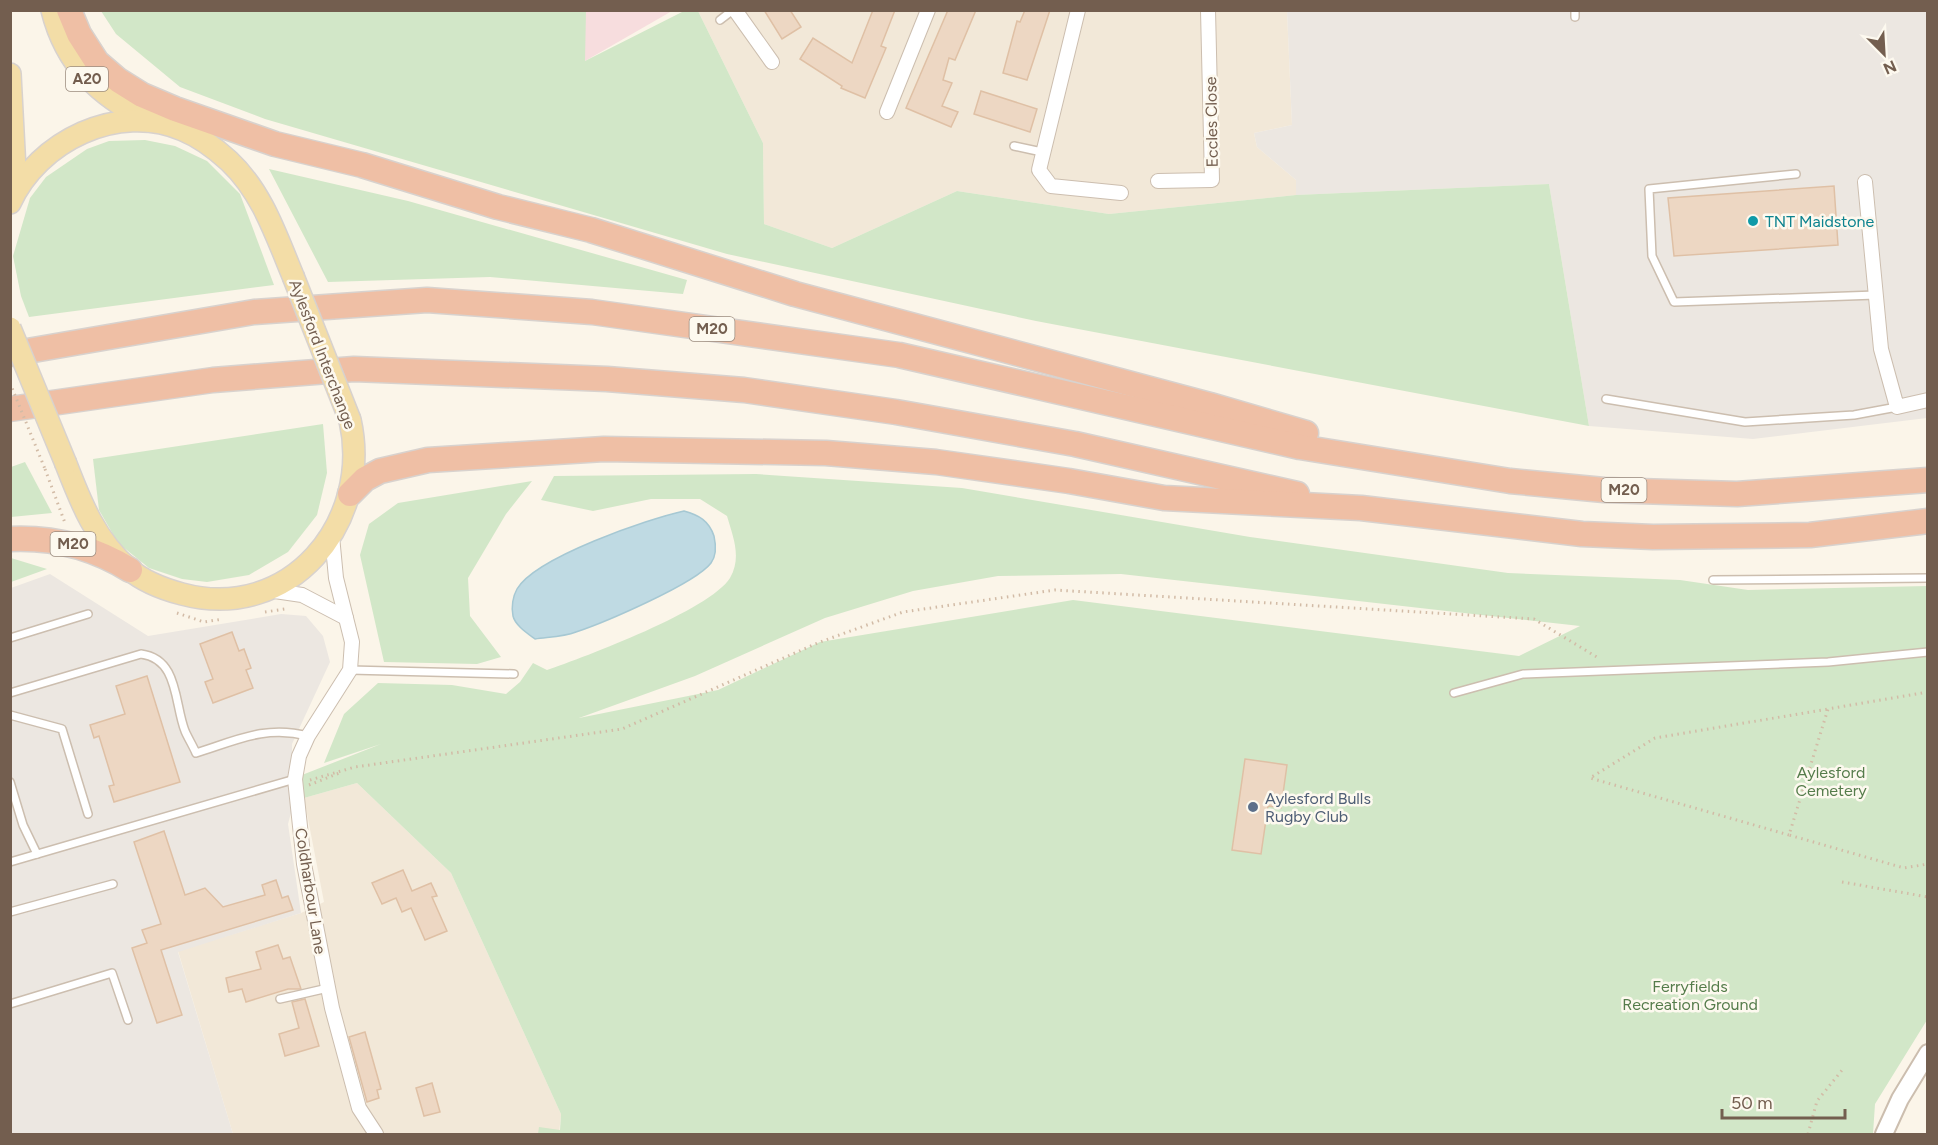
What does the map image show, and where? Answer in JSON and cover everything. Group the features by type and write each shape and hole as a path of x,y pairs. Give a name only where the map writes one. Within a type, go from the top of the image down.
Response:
{"highway":[{"name":"M20","path":"69,10 79,34 97,62 118,80 142,95 175,109 275,144"},
{"name":"M20","path":"183,130 275,144 362,165 498,207 591,230 795,294 1210,405 1406,463"},
{"name":"M20","path":"10,354 254,312 427,300 592,312 899,355 1300,447 1510,481 1726,494 1844,488 1928,480"},
{"path":"10,409 213,380 354,369 607,379 744,390 896,412 1075,444 1361,508"},
{"path":"10,427 98,396"},
{"path":"350,494 365,479 380,471 428,460 616,449 826,453 936,462 1069,481 1164,498 1361,508 1582,534 1653,537 1810,535 1928,521"},
{"name":"M20","path":"10,539 51,540 75,545 94,550 130,570"}],"main road":[{"name":"A20","path":"52,10 70,54 86,78 105,95 152,122"},
{"path":"10,74 14,196"},
{"name":"Aylesford Interchange","path":"10,328 55,466 114,555 130,570 157,587 192,596 215,599 241,597 268,590 303,568 332,536 342,518 350,494 356,462 350,420 271,223 246,179 209,145 183,130 152,122 117,123 71,138 49,151 14,196"}],"street":[{"path":"734,10 772,62"},
{"path":"886,112 928,10"},
{"path":"1078,10 1039,170 1051,186 1121,193"},
{"name":"Eccles Close","path":"1158,182 1212,180 1208,10"},
{"path":"1865,182 1881,349 1897,407 1928,400"},
{"name":"Coldharbour Lane","path":"332,536 336,578 352,642 350,670 308,736 299,756 296,783 304,864 328,988 359,1108 376,1134"},
{"path":"268,590 302,595 346,618"},
{"path":"1884,1134 1900,1099 1928,1053"}],"lane":[{"path":"720,20 734,10"},
{"path":"1014,146 1042,153"},
{"path":"1796,174 1649,189 1652,256 1674,302 1876,295"},
{"path":"1606,399 1745,422 1854,415 1897,407"},
{"path":"1713,580 1928,578"},
{"path":"10,638 88,614"},
{"path":"1454,693 1523,674 1828,662 1928,652"},
{"path":"10,693 141,654 153,655 162,661 171,677 185,730 196,753 266,731 286,730 308,736"},
{"path":"350,670 514,674"},
{"path":"10,715 62,729 88,814"},
{"path":"10,782 23,825 37,854"},
{"path":"10,862 296,783"},
{"path":"10,912 112,884"},
{"path":"10,1004 112,973 128,1020"},
{"path":"280,999 328,988"}],"path":[{"path":"10,383 55,466"},
{"path":"296,783 355,767 622,729 820,642 903,612 1056,590 1534,619 1605,662 1611,670"},
{"path":"1928,692 1655,738 1590,778 1904,868 1928,864"},
{"path":"1789,835 1828,709"},
{"path":"1842,882 1928,897"},
{"path":"1808,1134 1817,1101 1843,1069"}],"shaded area":[{"path":"585,10 672,11 585,61"},
{"path":"698,11 1287,11 1292,125 1254,133 1257,147 1296,180 1296,195 1109,214 957,191 832,248 764,224 763,143"},
{"path":"1287,11 1927,11 1927,418 1753,439 1589,426 1549,184 1296,195 1296,180 1257,147 1254,133 1292,125"},
{"path":"50,574 148,636 281,614 306,616 323,636 330,662 292,744 292,809 288,824 301,913 178,952 233,1134 11,1134 11,588"},
{"path":"357,783 451,873 561,1114 559,1134 233,1134 178,951 301,913 324,902 304,798"}],"green space":[{"path":"101,11 586,11 585,61 684,11 698,11 763,143 764,224 832,248 957,191 1109,214 1296,195 1549,184 1589,426 1036,321 727,254 265,119 180,87 116,34"},
{"path":"145,140 175,146 207,161 240,194 274,285 29,317 21,296 13,256 30,198 46,177 87,149 109,141"},
{"path":"269,169 408,201 687,280 683,294 490,277 328,282"},
{"path":"323,424 327,473 317,515 288,552 249,575 207,582 182,579 149,568 118,543 99,510 93,459"},
{"path":"25,462 52,513 11,517 11,467"},
{"path":"756,474 962,488 1250,537 1508,573 1680,580 1748,590 1927,586 1927,1020 1875,1104 1873,1134 538,1134 539,1127 560,1130 561,1114 451,873 357,783 304,798 302,775 381,744 324,763 344,714 378,683 452,685 506,694 520,682 533,663 547,670 616,644 698,604 718,591 730,578 734,570 736,555 727,516 700,499 651,499 593,511 541,500 554,476","holes":["1121,574 1580,626 1519,656 1073,600 820,642 718,690 579,718 695,676 825,618 913,591 998,576"]},
{"path":"532,481 506,514 468,578 470,616 501,657 477,664 384,662 360,555 369,524 398,503"},
{"path":"11,558 47,569 11,582"}],"water":[{"path":"684,511 703,519 714,536 716,546 714,557 702,572 648,602 571,634 535,639 516,623 512,609 517,589 528,577 546,564 620,531"}],"building":[{"path":"764,10 790,10 801,27 782,39"},
{"path":"873,10 895,10 881,46 886,48 865,98 841,88 842,86 800,59 813,38 852,63"},
{"path":"948,10 976,10 955,60 949,58 943,80 952,83 942,106 958,112 951,127 906,108"},
{"path":"1025,10 1050,10 1027,80 1003,73 1017,21 1020,22"},
{"path":"981,91 1037,109 1030,132 974,114"},
{"name":"TNT Maidstone","path":"1834,186 1838,245 1674,256 1668,198"},
{"path":"232,632 239,651 244,649 251,668 246,670 253,688 213,703 205,682 213,679 200,644"},
{"path":"147,676 180,782 114,802 109,786 114,785 99,736 94,738 90,725 125,714 116,686"},
{"name":"Aylesford Bulls Rugby Club","path":"1245,759 1287,765 1281,808 1268,806 1261,854 1232,850"},
{"path":"164,831 185,895 205,888 223,907 265,895 262,885 276,880 282,898 288,896 293,910 161,950 182,1015 157,1023 132,948 147,943 142,930 161,924 134,842"},
{"path":"403,870 412,891 431,883 437,896 432,897 447,931 425,940 411,908 402,912 396,898 382,904 372,883"},
{"path":"278,945 283,959 290,957 301,989 288,989 246,1002 242,989 229,992 226,978 261,969 256,952"},
{"path":"305,999 319,1046 285,1056 279,1034 299,1028 292,1002"},
{"path":"365,1032 381,1089 377,1090 379,1098 367,1102 349,1037"},
{"path":"432,1083 440,1112 424,1116 416,1088"}],"place":[{"name":"TNT Maidstone","path":"1753,221"},
{"name":"Aylesford Bulls Rugby Club","path":"1253,807"}],"park label":[{"name":"Aylesford Cemetery","path":"1831,781"},
{"name":"Ferryfields Recreation Ground","path":"1690,995"}]}
